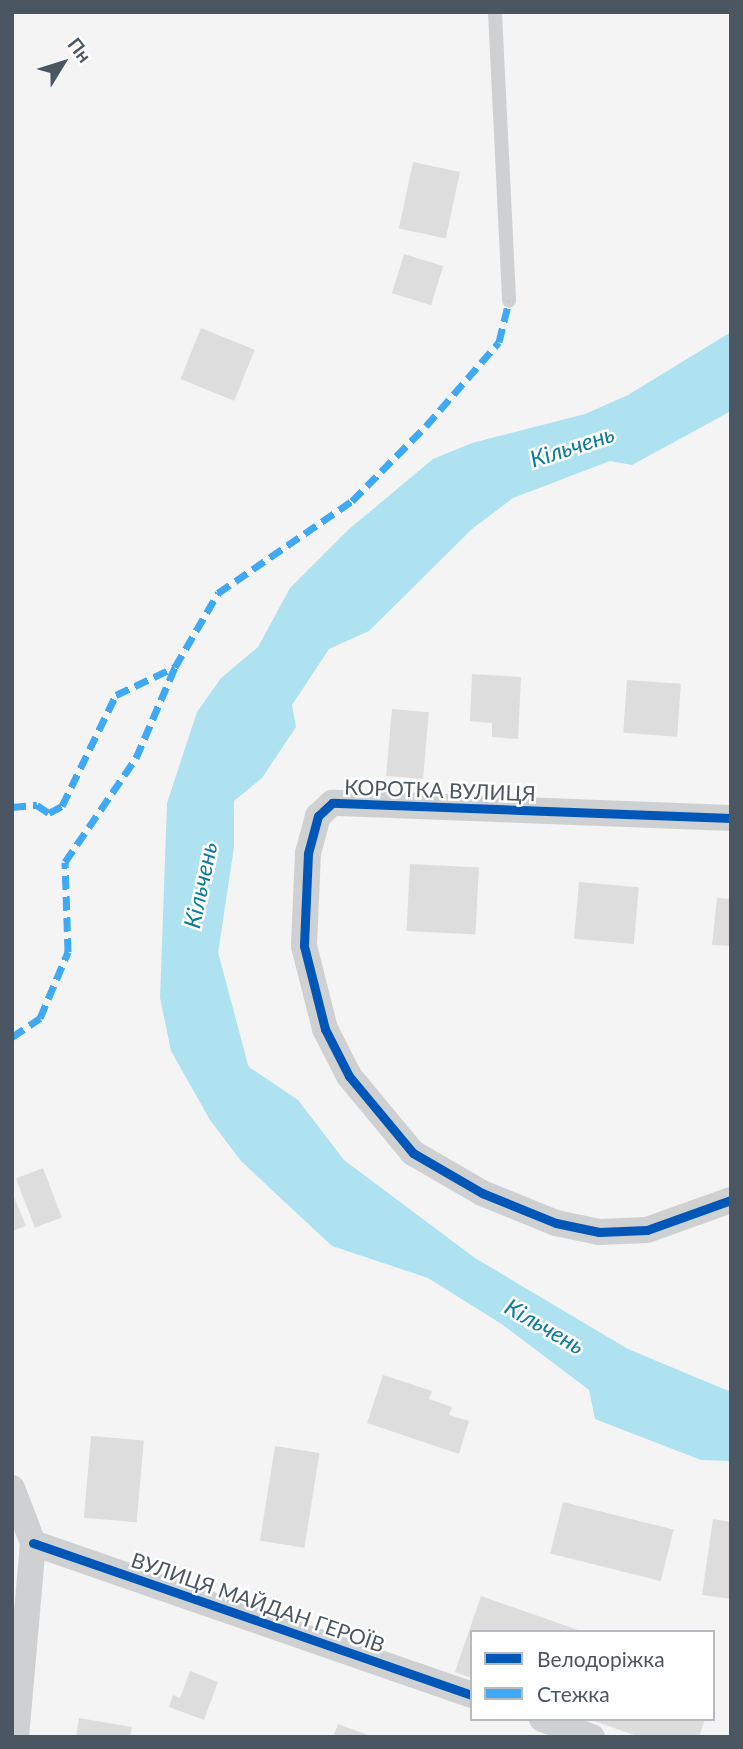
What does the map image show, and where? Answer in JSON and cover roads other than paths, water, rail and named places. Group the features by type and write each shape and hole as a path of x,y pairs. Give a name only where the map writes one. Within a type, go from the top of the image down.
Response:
{"street":[{"name":"КОРОТКА ВУЛИЦЯ","path":"731,818 332,803 318,816 308,853 304,946 325,1029 349,1076 413,1153 482,1193 556,1223 600,1232 647,1230 731,1200"},
{"path":"12,1488 33,1543 16,1737"},
{"name":"ВУЛИЦЯ МАЙДАН ГЕРОЇВ","path":"33,1543 470,1694"},
{"path":"547,1721 579,1734"}],"lane":[{"path":"495,12 509,301"}],"water":[{"path":"731,332 731,411 632,465 610,461 513,498 472,529 369,631 329,649 292,705 296,727 262,778 234,801 234,847 208,1020 249,1067 298,1100 344,1160 475,1258 628,1349 731,1392 731,1461 701,1460 595,1419 589,1390 503,1325 428,1278 332,1246 241,1161 210,1120 171,1051 160,998 167,803 197,712 221,678 258,647 290,588 348,530 433,459 472,443 585,414 628,395"}],"waterway":[{"name":"Кільчень","path":"192,951 229,1090"}]}
